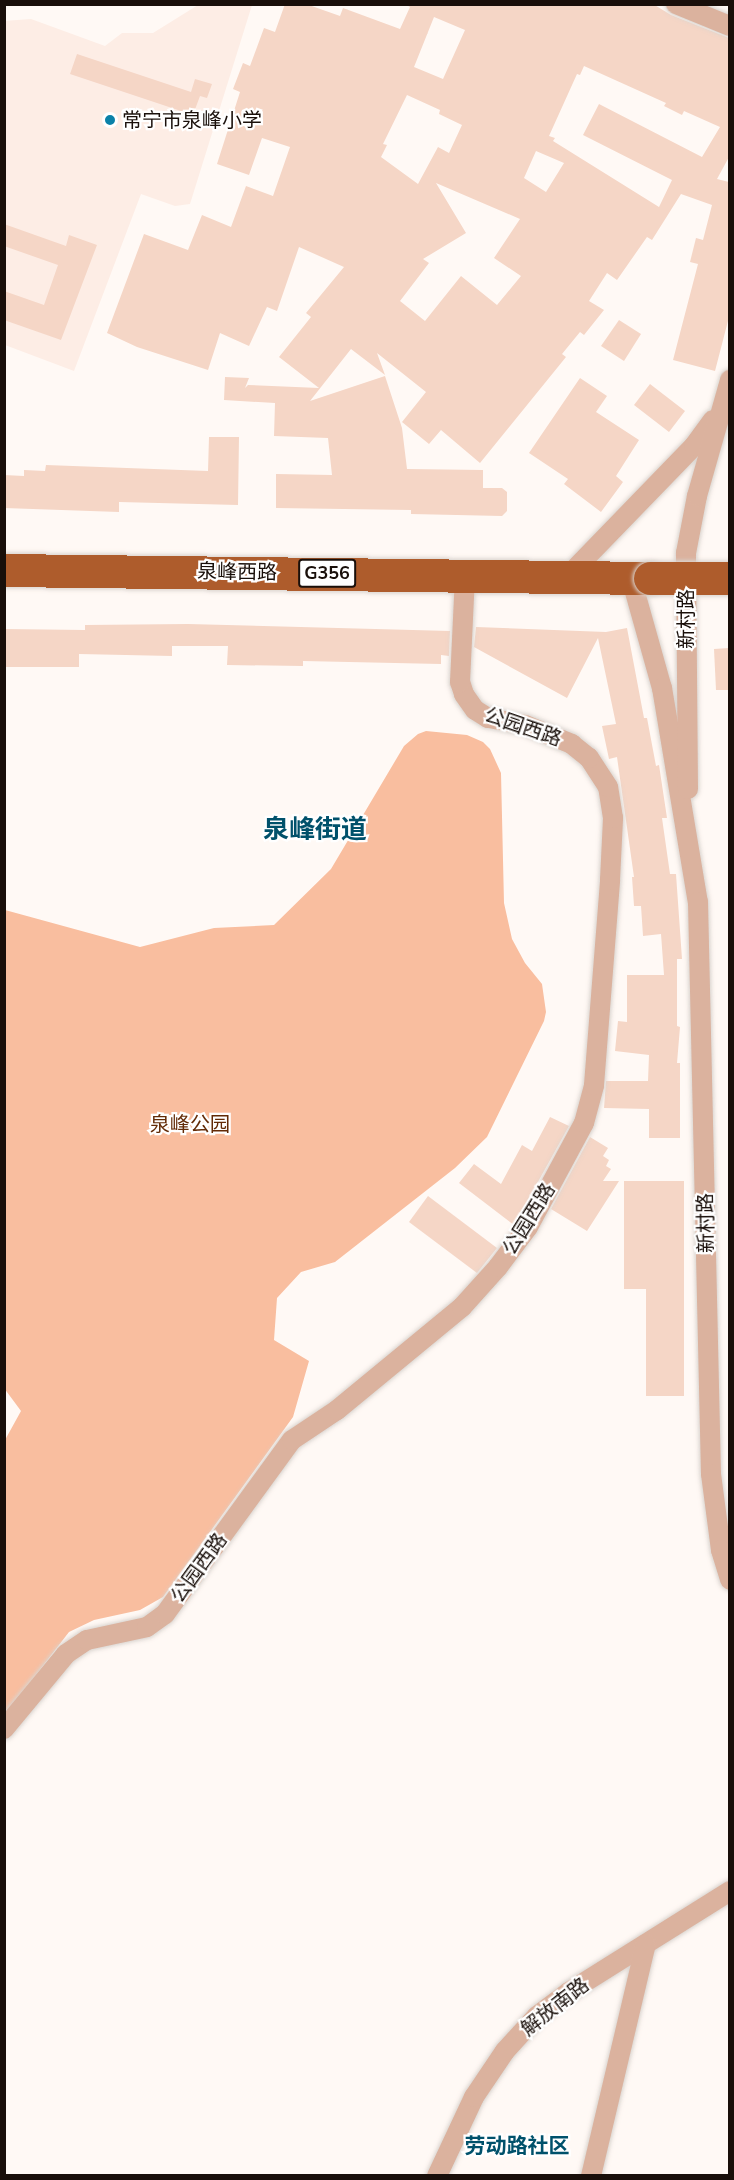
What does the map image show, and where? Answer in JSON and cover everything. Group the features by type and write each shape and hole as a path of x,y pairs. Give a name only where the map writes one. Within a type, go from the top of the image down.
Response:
{"highway":[{"name":"泉峰西路","path":"4,570 640,578"},
{"name":"G356","path":"640,578 729,578"}],"street":[{"path":"676,4 729,26"},
{"name":"新村路","path":"691,864 686,733 686,553 697,496 729,380"},
{"path":"567,578 694,446 723,402"},
{"name":"公园西路","path":"4,1729 66,1654 87,1640 147,1627 165,1614 292,1440 337,1410 462,1307 498,1267 528,1227 584,1123 594,1085 610,880 613,818 608,787 589,758 572,744 525,725 488,718 474,710 460,682 465,576"},
{"name":"新村路","path":"640,578 662,688 698,902 711,1474 721,1550 729,1580"},
{"name":"解放南路","path":"437,2175 474,2097 517,2036 568,1992 729,1891"},
{"path":"591,2175 646,1944"}],"shaded area":[{"name":"常宁市泉峰小学","path":"198,5 252,5 190,204 175,206 141,194 74,371 5,345 4,21 31,19 105,46 122,33 153,33"}],"green space":[{"name":"泉峰公园","path":"426,731 467,735 483,742 490,749 501,773 504,903 512,939 525,963 542,984 546,1012 544,1021 487,1137 455,1168 335,1262 301,1272 277,1298 274,1340 309,1361 293,1417 163,1597 140,1610 94,1620 69,1632 8,1711 5,1708 5,1440 21,1411 4,1388 5,910 140,947 214,928 274,925 331,869 404,746 418,734"}],"building":[{"path":"285,4 306,4 340,16 343,8 400,29 410,7 405,4 653,4 671,15 729,38 729,157 717,179 729,182 729,317 715,371 673,360 698,264 690,262 696,238 703,240 712,205 681,194 652,240 647,237 617,280 607,273 589,301 604,310 584,335 580,332 562,354 566,357 480,463 441,430 429,444 402,422 426,392 377,353 385,375 351,349 310,401 385,376 402,428 407,469 483,470 483,488 502,488 507,492 507,511 502,516 411,514 411,510 276,508 276,474 332,475 328,438 274,436 275,403 224,400 225,377 249,378 245,388 248,385 319,388 279,357 311,317 306,313 344,267 299,247 277,311 267,307 249,346 220,333 208,370 137,347 107,333 144,234 188,250 202,215 231,227 246,186 273,196 290,147 262,138 249,175 217,164 240,92 233,89 243,63 250,66 264,28 275,32","holes":["434,17 465,30 443,79 414,67","584,66 666,103 664,106 682,115 684,111 720,127 702,157 599,104 583,135 672,180 659,207 553,141 555,138 549,136 577,74 580,75","407,95 440,110 439,114 462,125 449,153 438,147 418,184 381,157 387,145 383,144","536,151 564,163 546,192 524,178","436,183 520,219 494,258 521,276 497,305 461,276 425,321 400,301 429,263 423,259 466,233"]},
{"path":"77,54 191,92 195,79 212,84 207,98 200,96 193,115 70,74"},
{"path":"4,224 66,246 69,235 97,245 61,340 4,320 4,291 44,305 58,265 4,246"},
{"path":"619,320 641,334 624,361 601,346"},
{"path":"580,378 607,396 596,412 639,440 616,476 623,482 601,512 564,484 568,479 529,453"},
{"path":"650,384 685,411 669,432 634,405"},
{"path":"209,437 239,437 238,505 119,502 119,512 4,508 4,475 24,476 24,470 45,471 46,465 208,471"},
{"path":"188,624 450,631 449,656 441,655 441,664 303,661 303,666 227,665 228,646 172,646 172,656 79,654 79,667 4,667 4,629 85,630 85,625"},
{"path":"476,627 606,632 627,628 644,718 647,718 656,766 659,765 667,818 662,818 670,874 676,874 682,959 677,959 677,1026 680,1027 677,1063 680,1063 680,1138 649,1138 649,1109 604,1108 606,1081 648,1081 649,1055 615,1051 618,1021 627,1022 627,975 664,975 661,934 643,936 641,906 634,906 632,877 634,877 617,757 609,759 602,726 616,724 598,638 567,698 474,647"},
{"path":"729,648 729,690 716,690 714,649"},
{"path":"550,1117 569,1126 514,1225 459,1183 474,1164 501,1184 522,1145 532,1151"},
{"path":"590,1137 608,1148 603,1156 609,1160 606,1166 611,1169 603,1181 619,1181 587,1231 551,1209"},
{"path":"624,1181 684,1181 684,1396 646,1396 646,1289 624,1289"},
{"path":"428,1196 497,1248 477,1273 409,1222"}],"place":[{"name":"常宁市泉峰小学","path":"110,120"}],"district":[{"name":"泉峰街道","path":"315,830"},
{"name":"劳动路社区","path":"517,2146"}]}
